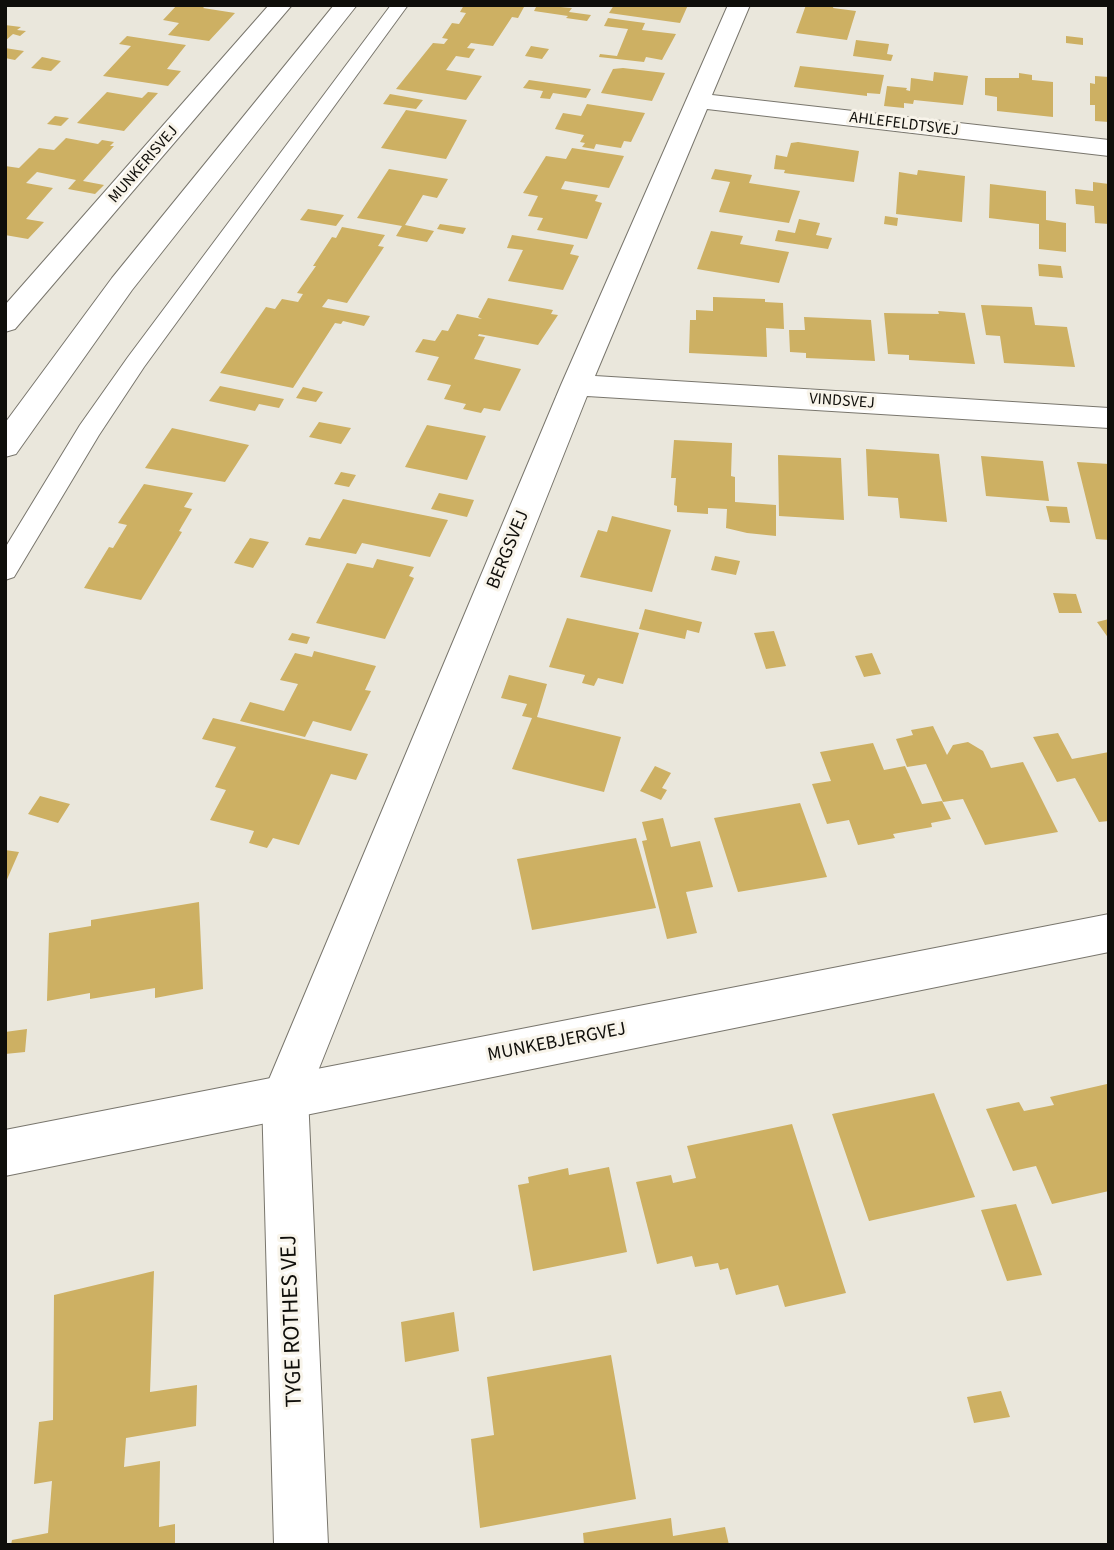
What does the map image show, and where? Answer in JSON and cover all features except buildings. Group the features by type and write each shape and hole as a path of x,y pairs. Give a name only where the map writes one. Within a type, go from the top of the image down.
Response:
{"street":[{"name":"MUNKERISVEJ","path":"5,323 281,5"},
{"path":"5,446 122,284 346,5"},
{"name":"BERGSVEJ","path":"285,1097 576,385 739,5"},
{"name":"AHLEFELDTSVEJ","path":"699,101 1109,148"},
{"path":"5,405 122,284"},
{"name":"VINDSVEJ","path":"576,385 1109,418"},
{"name":"MUNKEBJERGVEJ","path":"5,1153 1109,933"},
{"name":"TYGE ROTHES VEJ","path":"285,1097 301,1545"}],"lane":[{"path":"5,569 89,432 136,362 400,5"}]}
